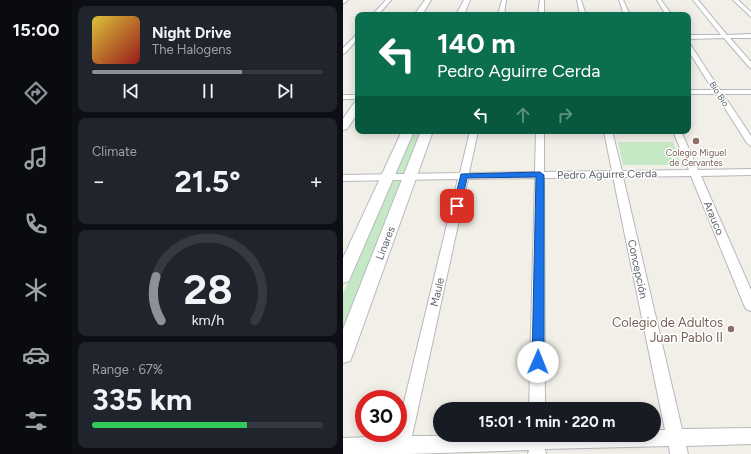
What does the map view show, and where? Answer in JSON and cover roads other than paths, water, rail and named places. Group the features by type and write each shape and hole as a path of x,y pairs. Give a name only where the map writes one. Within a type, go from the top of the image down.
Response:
{"main road":[{"path":"420,12 428,0"},
{"path":"461,12 467,0"},
{"path":"343,128 355,110"},
{"path":"343,276 407,134"},
{"name":"Linares","path":"343,354 426,134"}],"street":[{"path":"343,3 346,0"},
{"path":"378,12 389,0"},
{"path":"502,12 504,0"},
{"path":"541,12 542,0"},
{"path":"579,0 582,12"},
{"path":"621,0 626,12"},
{"path":"659,0 667,12"},
{"path":"695,0 751,66"},
{"path":"735,0 751,15"},
{"path":"691,37 751,36"},
{"path":"343,41 355,41"},
{"path":"343,52 355,41"},
{"name":"Bio Bio","path":"691,50 751,143"},
{"path":"691,92 751,92"},
{"path":"343,97 355,96"},
{"name":"Maule","path":"401,449 473,134"},
{"path":"537,402 540,134"},
{"name":"Concepción","path":"609,134 677,446"},
{"name":"Arauco","path":"678,134 751,305"},
{"name":"Pedro Aguirre Cerda","path":"343,178 751,172"},
{"path":"343,446 401,449 537,444 677,446 751,436"}],"place":[{"name":"Colegio Miguel de Cervantes","path":"696,141"},
{"name":"Colegio de Adultos Juan Pablo II","path":"731,329"}]}
